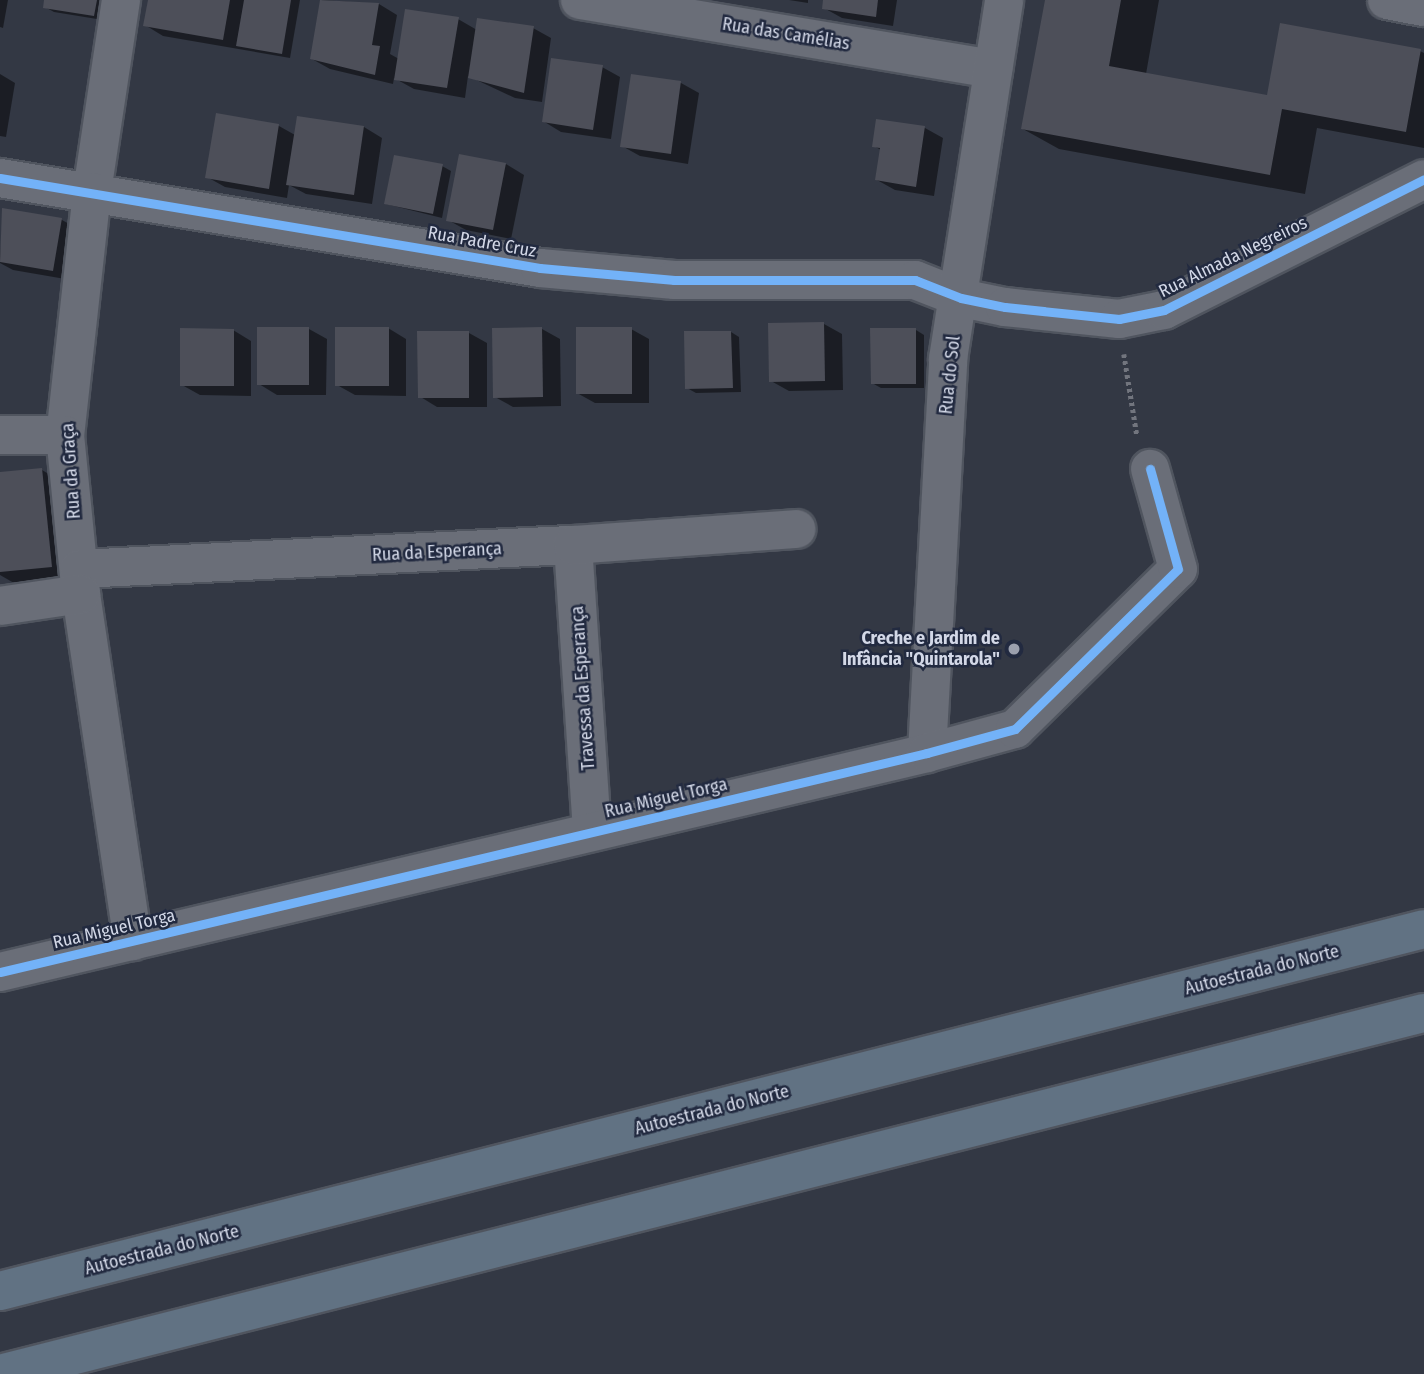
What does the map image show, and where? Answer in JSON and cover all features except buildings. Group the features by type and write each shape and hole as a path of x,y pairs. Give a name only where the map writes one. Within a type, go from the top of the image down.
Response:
{"highway":[{"name":"Autoestrada do Norte","path":"0,1291 1424,929"},
{"path":"0,1374 1424,1013"}],"street":[{"name":"Rua da Graça","path":"121,0 92,192 65,435 80,582 133,941"},
{"name":"Rua das Camélias","path":"580,0 993,69"},
{"name":"Rua do Sol","path":"927,753 948,359 961,298 1004,0"},
{"path":"1387,0 1424,8"},
{"name":"Rua Padre Cruz","path":"0,178 540,268 674,280 915,280 961,298"},
{"name":"Rua Almada Negreiros","path":"961,298 1119,319 1164,310 1424,178"},
{"path":"0,435 65,435"},
{"name":"Rua Miguel Torga","path":"0,972 927,753 1015,729 1178,569 1150,469"},
{"name":"Rua da Esperança","path":"0,606 80,582 796,529"},
{"name":"Travessa da Esperança","path":"573,545 593,831"}],"path":[{"path":"1119,319 1135,428 1150,469"}],"cycle path":[{"path":"0,178 540,268 674,280 915,280 961,298 1005,307 1119,319 1164,310 1424,179"},
{"path":"0,972 927,753 1015,729 1178,569 1150,469"}],"place":[{"name":"Creche e Jardim de Infância \"Quintarola\"","path":"1014,649"}]}
